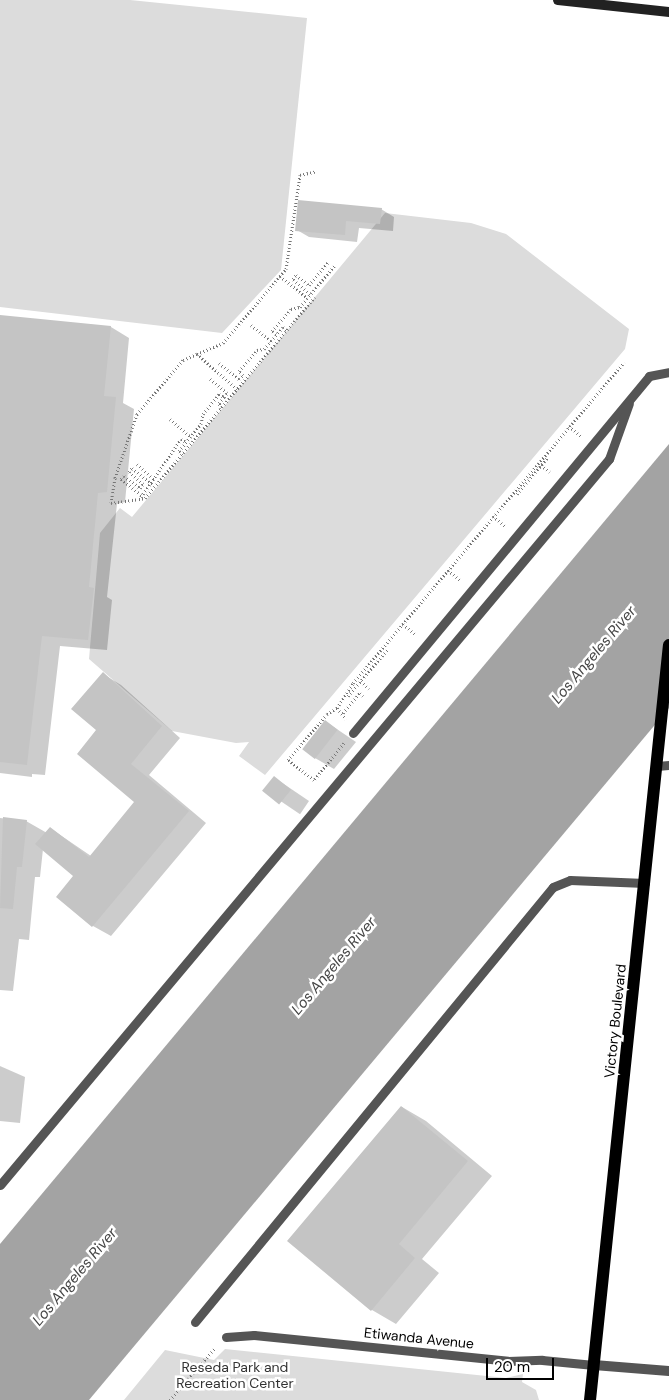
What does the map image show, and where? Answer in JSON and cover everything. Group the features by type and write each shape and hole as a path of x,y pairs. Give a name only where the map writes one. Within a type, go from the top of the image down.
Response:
{"main road":[{"path":"558,0 669,12"},
{"name":"Victory Boulevard","path":"590,1400 654,790 663,766 669,644"}],"street":[{"name":"Etiwanda Avenue","path":"594,1365 669,1371"}],"lane":[{"path":"353,733 629,403 649,376 669,372"},
{"path":"0,1185 609,459 629,403"},
{"path":"195,1322 553,888 570,880 645,883"},
{"name":"Etiwanda Avenue","path":"226,1337 254,1335 508,1361 542,1360 594,1365"}],"path":[{"path":"315,297 183,454 140,500 111,503 115,478 137,414 183,360 223,343 286,269 300,175 317,171"},
{"path":"310,294 293,279 296,275 309,284 328,262"},
{"path":"276,334 272,332 291,308 300,307 335,264"},
{"path":"280,276 307,298"},
{"path":"251,325 271,341"},
{"path":"219,363 239,379 244,375 239,371 257,350 264,349 283,327 287,330"},
{"path":"197,354 237,389"},
{"path":"346,698 353,683 436,588 624,362"},
{"path":"209,378 226,393 219,404 221,408"},
{"path":"183,454 179,451 191,437 219,394 224,397"},
{"path":"170,419 191,437"},
{"path":"140,500 141,495 155,480 161,464 181,439 186,442"},
{"path":"517,494 548,457"},
{"path":"136,464 155,480"},
{"path":"141,495 122,479 124,476 140,488 143,484 129,472 132,468 152,484"},
{"path":"338,708 353,733 314,780 288,760 327,714 338,708 388,648"},
{"path":"170,1400 226,1337"}],"green space":[{"path":"0,0 130,0 307,18 281,270 222,333 0,307"},
{"path":"385,213 471,223 506,234 629,329 625,349 265,775 239,756 249,742 236,743 172,731 89,659 100,533 120,508 132,517"},
{"name":"Reseda Park and Recreation Center","path":"225,1349 506,1378 523,1374 522,1382 536,1390 539,1400 124,1400 165,1350 214,1360"}],"water":[{"name":"Los Angeles River","path":"669,444 669,708 89,1400 0,1400 0,1244"}],"building":[{"path":"298,200 382,208 380,224 346,221 345,235 295,231"},
{"path":"0,315 111,326 104,396 116,397 107,492 98,493 89,587 94,588 88,640 42,636 27,765 0,762"},
{"path":"103,672 162,726 131,764 189,811 92,927 56,897 73,876 35,844 50,827 89,857 134,802 77,754 96,730 71,709"},
{"path":"325,720 338,730 315,759 302,749"},
{"path":"274,776 291,790 279,805 262,791"},
{"path":"3,817 27,820 22,867 17,867 13,909 0,908"},
{"path":"401,1106 468,1161 399,1244 415,1258 371,1311 287,1241"}]}
